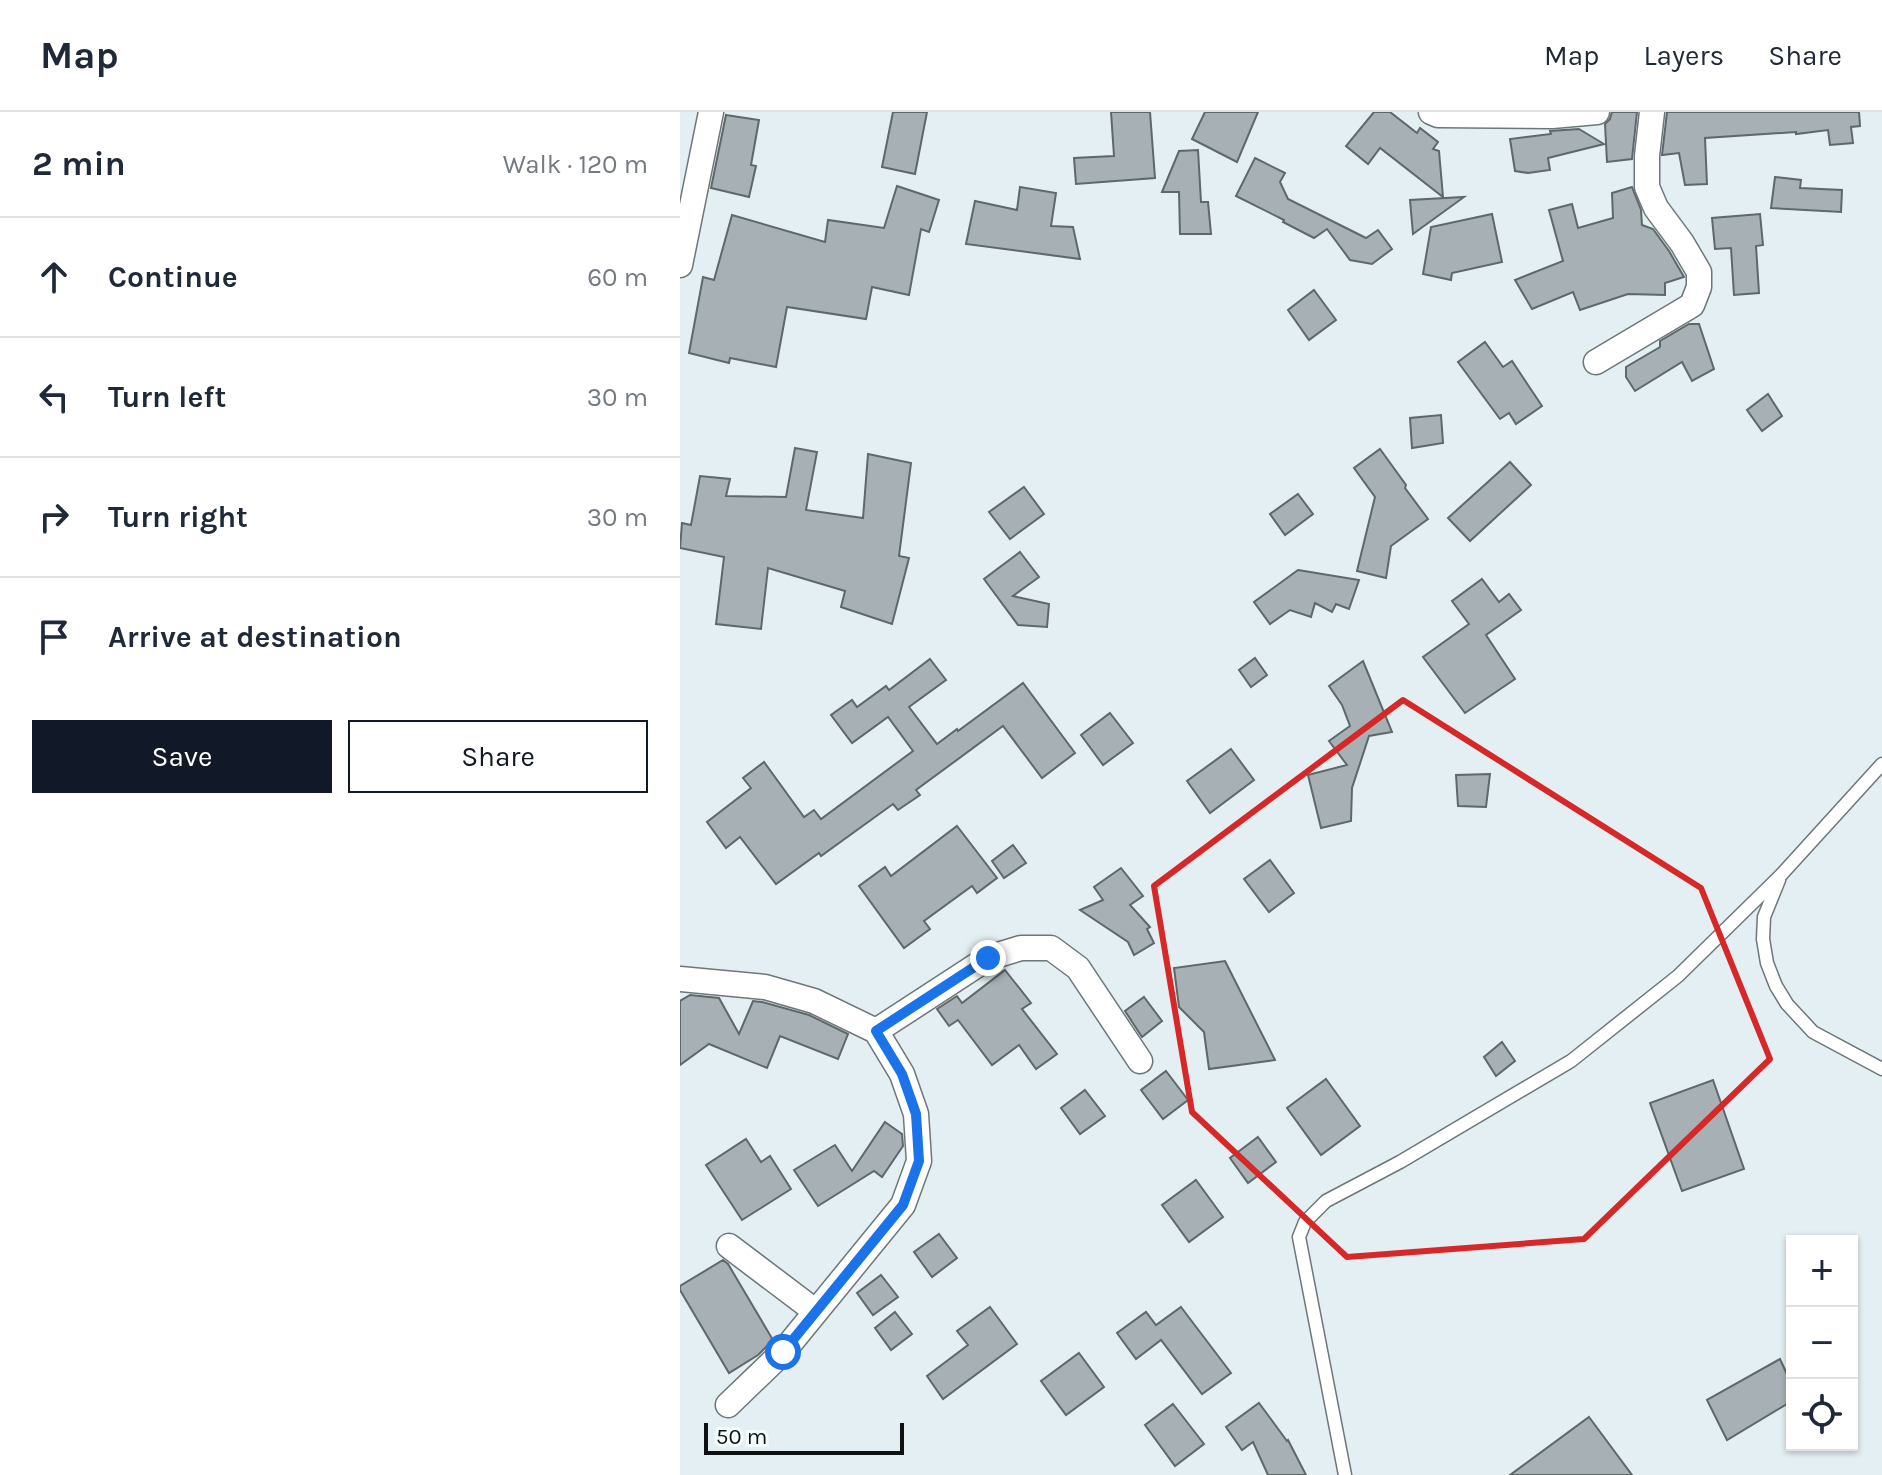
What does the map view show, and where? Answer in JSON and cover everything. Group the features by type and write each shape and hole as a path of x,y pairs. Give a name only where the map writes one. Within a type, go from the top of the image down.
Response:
{"street":[{"path":"680,265 711,112"},
{"path":"1431,112 1438,115 1552,116 1597,112"},
{"path":"1596,362 1692,305 1699,287 1699,272 1656,208 1647,187 1652,112"},
{"path":"876,1031 988,958 1021,948 1051,948 1078,968 1140,1061"},
{"path":"680,979 765,987 814,1001 876,1031 902,1074 916,1114 919,1161 903,1205 783,1352 728,1405"},
{"path":"729,1246 815,1311"}],"lane":[{"path":"1345,1475 1299,1237 1305,1222 1326,1201 1400,1162 1571,1061 1678,976 1781,875 1882,764"},
{"path":"1781,875 1764,917 1763,939 1767,963 1776,986 1787,1004 1813,1032 1882,1069"}],"highlighted area":[{"path":"1403,700 1701,888 1770,1059 1584,1239 1347,1257 1192,1112 1154,886"}],"building":[{"path":"893,112 927,112 915,174 882,167"},
{"path":"1111,112 1150,112 1155,178 1076,184 1074,158 1114,156"},
{"path":"1205,112 1258,112 1237,162 1192,139"},
{"path":"1374,112 1390,112 1417,133 1420,128 1438,142 1433,149 1439,151 1443,197 1380,148 1368,164 1346,146"},
{"path":"1612,112 1637,112 1632,159 1607,162 1605,124"},
{"path":"1667,112 1859,112 1860,126 1851,127 1853,143 1830,145 1828,130 1705,138 1707,184 1685,185 1679,153 1662,155"},
{"path":"726,115 759,120 751,165 756,166 749,197 711,188"},
{"path":"1579,129 1604,144 1548,158 1550,170 1515,171 1510,139"},
{"path":"1198,150 1201,202 1208,202 1211,234 1180,234 1179,192 1162,192 1179,151"},
{"path":"1255,158 1285,173 1280,182 1288,199 1366,238 1378,230 1392,249 1372,264 1350,260 1327,229 1314,238 1236,196"},
{"path":"1775,177 1801,180 1800,188 1842,190 1841,212 1771,208"},
{"path":"897,186 939,200 929,232 921,229 909,295 872,287 866,319 787,307 776,367 730,358 729,363 689,353 703,277 714,280 732,215 825,242 828,220 884,228"},
{"path":"1020,187 1056,193 1051,226 1073,227 1080,259 966,244 975,201 1017,210"},
{"path":"1632,187 1641,210 1642,225 1653,229 1684,277 1665,283 1665,295 1628,294 1580,310 1573,292 1532,309 1515,280 1563,261 1549,210 1572,204 1578,228 1613,218 1612,193"},
{"path":"1464,197 1413,234 1410,200"},
{"path":"1492,214 1502,262 1452,273 1451,280 1423,274 1431,227"},
{"path":"1760,214 1763,245 1756,246 1759,293 1734,295 1731,248 1715,249 1712,218"},
{"path":"1314,290 1336,320 1309,340 1288,310"},
{"path":"1689,324 1699,324 1714,369 1692,381 1682,362 1635,391 1626,377 1626,367 1660,347 1660,341"},
{"path":"1485,342 1503,367 1512,361 1542,406 1516,424 1509,413 1500,419 1458,362"},
{"path":"1768,394 1782,416 1762,431 1747,410"},
{"path":"1441,415 1443,443 1412,448 1410,418"},
{"path":"795,448 817,452 806,510 863,518 868,454 911,463 899,556 909,558 892,624 841,607 845,591 768,568 761,629 716,624 724,557 680,548 682,523 691,525 700,476 730,479 726,496 786,497"},
{"path":"1380,449 1428,519 1391,546 1386,578 1357,571 1375,497 1354,468"},
{"path":"1510,462 1531,485 1470,541 1448,518"},
{"path":"1024,487 1044,514 1010,539 989,512"},
{"path":"1298,494 1313,514 1285,535 1270,514"},
{"path":"1020,552 1039,577 1013,596 1049,604 1047,627 1018,625 984,579"},
{"path":"1298,570 1359,580 1349,609 1336,604 1332,612 1315,603 1311,617 1290,610 1270,624 1254,602"},
{"path":"1482,579 1499,602 1509,594 1521,610 1486,635 1515,679 1465,713 1423,657 1469,624 1452,601"},
{"path":"1255,658 1267,675 1251,687 1239,670"},
{"path":"930,659 946,680 909,707 937,744 1023,683 1075,753 1042,778 1003,726 916,790 920,795 898,810 893,804 776,884 740,837 726,848 707,822 751,788 743,778 764,762 804,817 814,810 821,819 913,751 888,717 852,743 831,715 852,700 857,707 886,686 889,690"},
{"path":"1363,661 1392,732 1369,736 1352,788 1351,821 1321,828 1308,775 1347,765 1329,741 1350,726 1342,705 1329,686"},
{"path":"1110,713 1133,743 1103,765 1081,735"},
{"path":"1231,749 1254,780 1210,813 1187,781"},
{"path":"1490,774 1486,807 1458,806 1456,775"},
{"path":"957,826 997,878 977,893 972,886 924,921 930,929 904,948 859,886 885,867 891,876"},
{"path":"1013,845 1026,863 1004,878 992,861"},
{"path":"1270,860 1294,893 1269,912 1244,879"},
{"path":"1121,868 1143,896 1130,905 1150,927 1147,929 1154,943 1134,955 1128,942 1080,910 1103,900 1094,887"},
{"path":"1225,961 1275,1060 1209,1069 1204,1032 1179,1007 1174,968"},
{"path":"1005,970 1031,1003 1022,1009 1057,1054 1036,1069 1019,1045 992,1065 958,1020 949,1026 937,1009 957,996 962,1003"},
{"path":"690,995 719,998 739,1034 753,1001 809,1015 848,1034 838,1059 780,1036 767,1068 709,1044 680,1065 680,1001"},
{"path":"1144,997 1162,1021 1142,1037 1125,1011"},
{"path":"1502,1042 1515,1061 1496,1076 1484,1057"},
{"path":"1166,1071 1188,1100 1163,1119 1141,1090"},
{"path":"1326,1079 1360,1126 1321,1155 1287,1108"},
{"path":"1713,1080 1744,1169 1682,1191 1650,1103"},
{"path":"1085,1090 1105,1116 1080,1134 1061,1108"},
{"path":"885,1122 902,1134 903,1146 882,1177 874,1171 818,1206 794,1170 835,1145 852,1171"},
{"path":"1258,1137 1276,1162 1248,1183 1230,1158"},
{"path":"746,1139 761,1162 770,1156 791,1189 742,1220 706,1165"},
{"path":"1196,1180 1223,1217 1189,1242 1162,1205"},
{"path":"939,1234 957,1258 932,1277 914,1252"},
{"path":"723,1260 773,1340 758,1355 729,1373 680,1290 680,1286"},
{"path":"881,1275 898,1297 873,1315 857,1293"},
{"path":"990,1307 1017,1344 943,1399 927,1376 968,1345 957,1331"},
{"path":"1181,1307 1231,1373 1202,1394 1161,1340 1136,1359 1117,1333 1146,1312 1156,1325"},
{"path":"895,1312 912,1334 891,1350 875,1328"},
{"path":"1079,1353 1104,1387 1066,1415 1041,1381"},
{"path":"1780,1359 1786,1372 1786,1405 1727,1440 1707,1400"},
{"path":"1259,1403 1288,1440 1306,1475 1268,1475 1253,1442 1242,1450 1226,1427"},
{"path":"1173,1404 1204,1444 1175,1466 1145,1425"},
{"path":"1589,1417 1632,1475 1510,1475"}],"route":[{"path":"783,1352 903,1205 919,1161 916,1114 902,1074 876,1031 988,958"}]}
